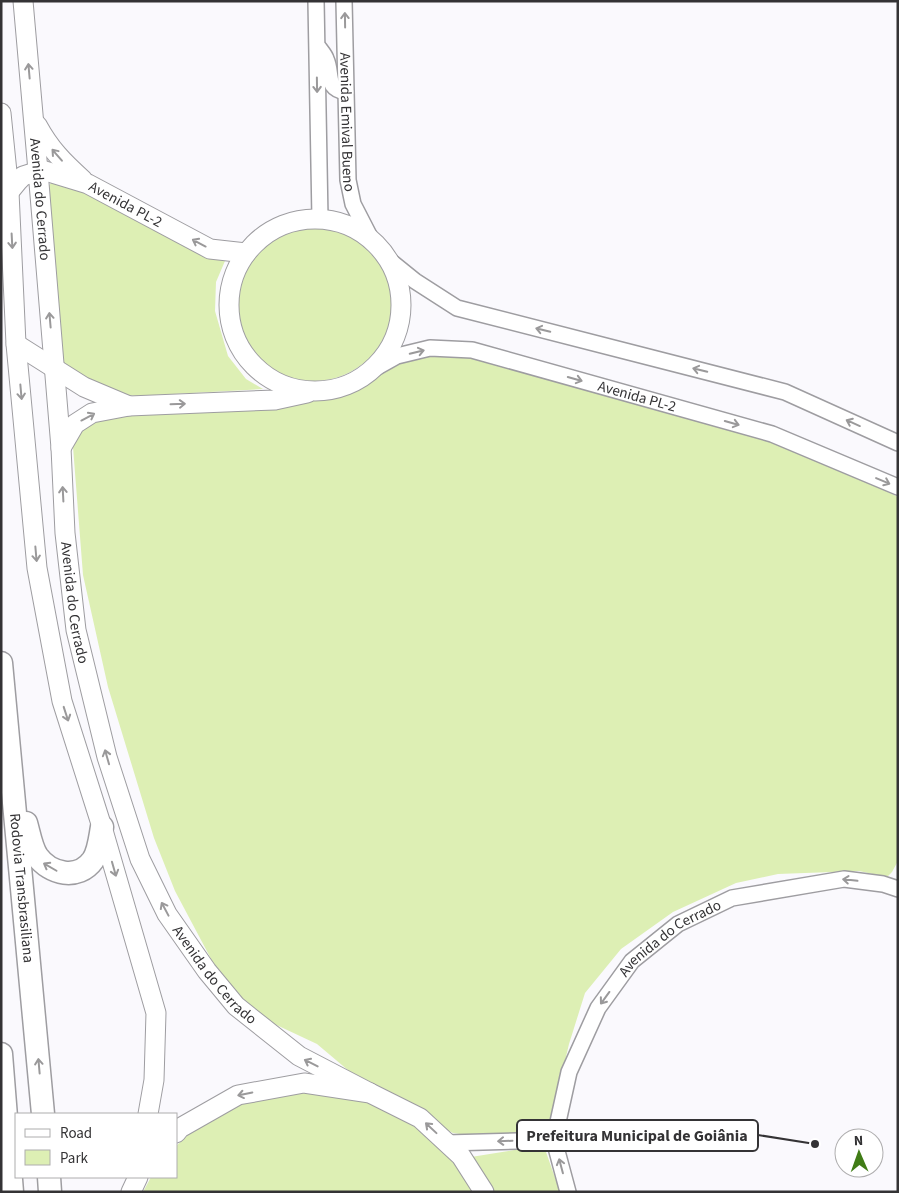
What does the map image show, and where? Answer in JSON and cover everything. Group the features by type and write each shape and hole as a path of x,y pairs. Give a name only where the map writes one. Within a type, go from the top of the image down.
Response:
{"highway":[{"name":"Rodovia Transbrasiliana","path":"1,663 43,1113"},
{"path":"12,779 36,854 42,863 52,869 69,874 86,867 97,852 102,827"},
{"path":"1,1054 12,1192"},
{"path":"49,1178 50,1192"}],"main road":[{"name":"Avenida do Cerrado","path":"23,1 61,448 65,533 76,630 107,757 140,860 168,914 207,971 236,1006 299,1056 420,1118 461,1156 484,1192"},
{"name":"Avenida do Cerrado","path":"1,113 10,192 16,344 37,568 62,701 102,827 156,1013 154,1080 148,1113"},
{"path":"34,119 45,141 53,151 88,184"},
{"name":"Avenida PL-2","path":"38,171 42,170 88,184 210,249 246,253"},
{"path":"10,192 23,176 38,171"},
{"path":"61,448 75,424 92,414 129,406 275,400 345,386 372,370 391,346 401,318 400,288 389,260 371,239 347,225 320,219 292,222 266,234 246,253 234,274 229,296 230,320 238,342 251,362 269,377 290,387 314,391"},
{"path":"16,344 84,387 129,406"},
{"path":"178,1130 238,1095 304,1083 370,1093"}],"street":[{"name":"Avenida Emival Bueno","path":"316,1 320,219"},
{"name":"Avenida Emival Bueno","path":"344,1 348,180 353,204 371,239"},
{"path":"317,45 326,59 331,83 339,90 346,92"},
{"path":"389,260 415,281 457,308 785,392 898,443"},
{"name":"Avenida PL-2","path":"372,370 397,356 430,348 472,350 772,434 898,488"},
{"name":"Avenida do Cerrado","path":"568,1192 554,1140 569,1072 598,1008 632,961 678,924 732,898 844,878 898,888"},
{"path":"447,1143 554,1140"}],"green space":[{"path":"63,180 204,255 225,261 216,282 215,311 228,356 246,379 263,389 137,396 118,394 91,386 61,364 45,190 51,183"},
{"path":"306,225 322,225 337,228 351,234 364,242 375,253 389,280 392,303 391,318 383,340 375,353 364,364 337,378 322,381 306,381 291,378 277,372 264,364 253,353 239,326 236,311 236,295 239,280 245,266 253,253 264,242 291,228"},
{"path":"459,353 778,443 898,497 898,861 892,872 887,877 859,871 778,874 736,883 673,912 621,949 585,993 569,1044 551,1120 547,1131 534,1137 480,1137 453,1133 440,1126 420,1107 349,1071 317,1044 236,1006 175,891 154,838 108,687 83,575 73,447 80,426 101,416 316,401 342,393 369,381 401,363 427,355"},
{"path":"302,1091 362,1098 416,1124 447,1151 475,1192 143,1192 150,1178 178,1178 178,1144 190,1133 207,1121 243,1103"},
{"path":"533,1147 546,1152 560,1192 493,1192 471,1157"}],"place":[{"name":"Prefeitura Municipal de Goiânia","path":"815,1144"}]}
